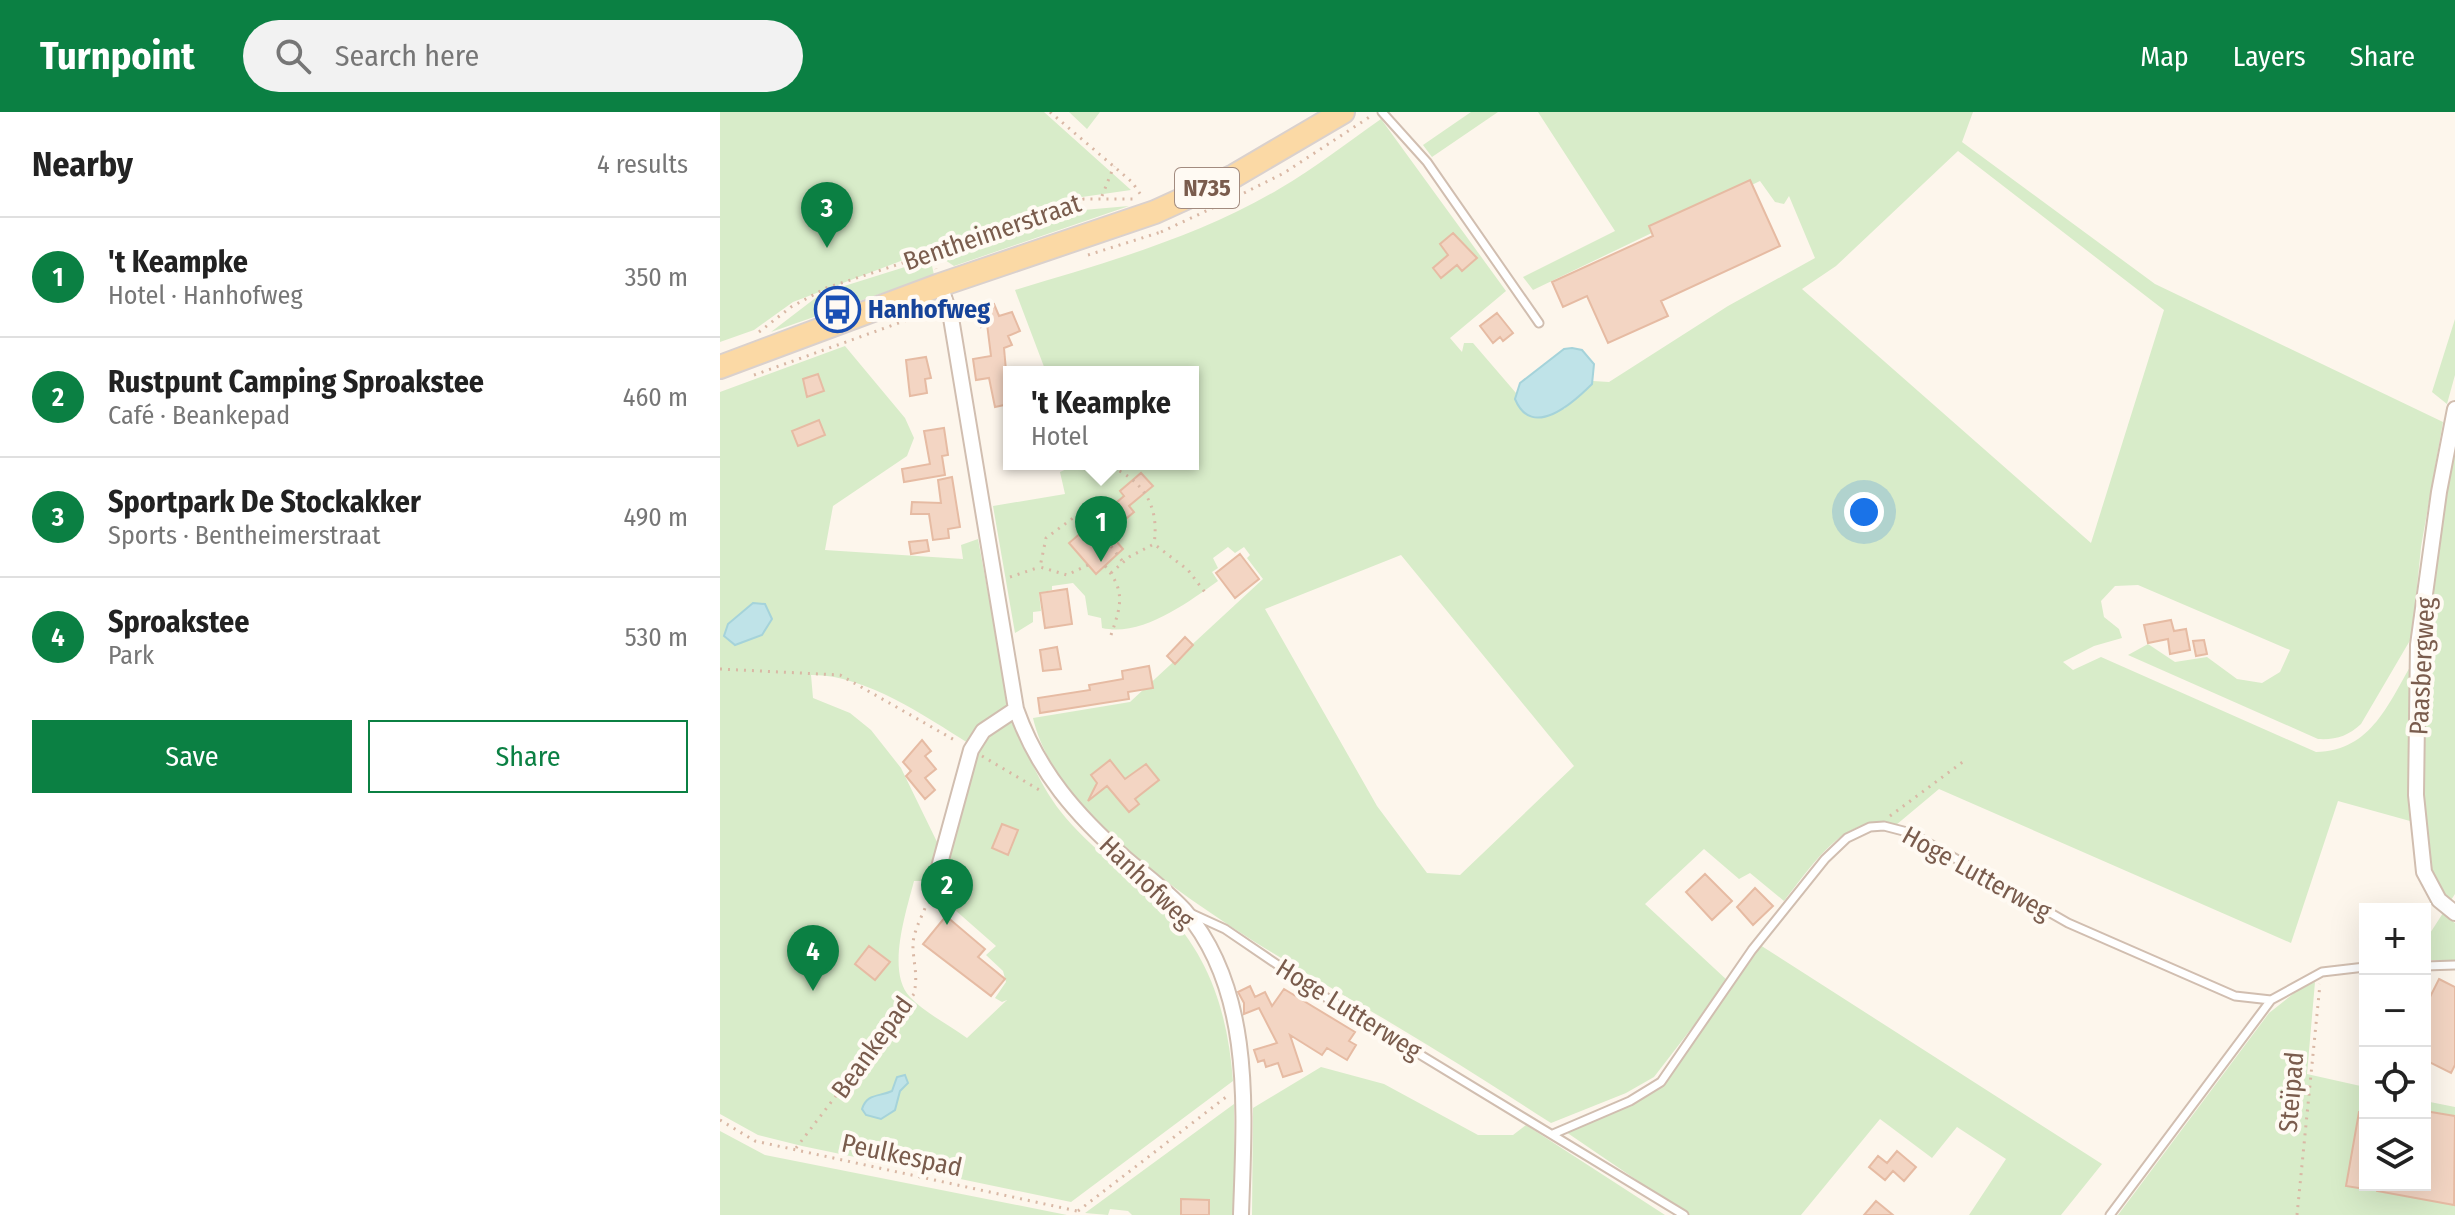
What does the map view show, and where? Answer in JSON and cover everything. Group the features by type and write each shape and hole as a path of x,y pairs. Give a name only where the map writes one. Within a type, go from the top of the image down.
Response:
{"main road":[{"name":"Bentheimerstraat","path":"720,367 943,295 1152,202 1234,176 1343,112"}],"street":[{"name":"Hanhofweg","path":"943,295 1016,709 1036,756 1066,801 1184,911 1209,948 1231,1007 1243,1084 1241,1215"},
{"name":"Paasbergweg","path":"2455,409 2439,492 2418,645 2416,795 2424,872 2439,900 2455,913"},
{"path":"933,889 971,750 983,731 1016,709"}],"lane":[{"path":"1382,112 1427,162 1539,323"},
{"name":"Hoge Lutterweg","path":"1553,1134 1630,1101 1661,1082 1752,950 1825,859 1847,838 1876,826 1911,833 2068,923 2189,978 2235,996 2271,1000"},
{"name":"Hoge Lutterweg","path":"1184,911 1225,929 1322,995 1684,1215"},
{"path":"2431,966 2455,965"},
{"path":"2110,1215 2271,1000 2322,972 2359,968"}],"path":[{"path":"1050,112 1152,202"},
{"path":"1102,197 1114,166"},
{"name":"Bentheimerstraat","path":"757,333 808,296 826,288 933,253 1068,202 1102,197 1152,202"},
{"path":"741,380 943,295"},
{"path":"1118,470 1129,475 1154,506 1157,526 1154,544"},
{"path":"1040,567 1046,538 1092,504 1111,526 1104,537 1123,562"},
{"path":"1111,573 1123,562 1154,544"},
{"path":"1154,544 1188,570 1207,595"},
{"path":"995,581 1040,567 1067,575 1088,565"},
{"path":"1105,566 1118,582 1120,599 1111,635"},
{"path":"720,669 840,675 1053,797 1066,801"},
{"path":"1876,826 1964,761"},
{"name":"Beankepad","path":"795,1150 914,994 918,974 913,948 915,934 933,889"},
{"name":"Steïpad","path":"2297,1215 2322,972"},
{"path":"1079,1213 1243,1084"},
{"name":"Peulkespad","path":"720,1120 755,1141 1079,1213"}],"green space":[{"path":"720,112 1044,112 1131,190 1061,200 793,302 754,330 720,342"},
{"path":"1069,112 1100,112 1087,129"},
{"path":"1471,112 1498,112 1432,157 1423,145"},
{"path":"1538,112 1973,112 1962,142 2155,284 2443,422 2421,547 2412,637 2361,724 2351,732 2336,738 2318,739 2128,655 2148,644 2175,662 2207,657 2237,679 2262,683 2280,672 2290,650 2138,585 2115,586 2101,601 2104,617 2119,629 2122,638 2094,646 2063,662 2073,670 2101,657 2316,752 2335,749 2365,734 2387,707 2414,660 2410,821 2338,801 2291,943 1939,789 1896,825 1878,823 1846,833 1818,858 1784,901 1750,873 1739,879 1704,849 1645,904 1728,981 1654,1077 1626,1093 1551,1123 1296,967 1184,894 1131,853 1086,810 1052,764 1033,718 1130,702 1263,579 1247,558 1250,555 1244,547 1235,553 1228,547 1213,558 1218,568 1212,572 1218,581 1178,608 1148,623 1133,628 1102,628 1101,618 1088,615 1085,596 1073,583 1052,586 1052,590 1039,593 1041,611 1033,612 1033,622 1015,633 993,506 1065,494 1060,472 1064,470 1199,470 1199,366 1044,366 1015,290 1083,270 1217,221 1292,181 1381,119 1506,291 1450,338 1462,352 1464,343 1473,343 1516,393 1515,399 1564,409 1593,381 1609,382 1728,306 1815,258 1789,196 1784,204 1775,202 1760,181 1533,290 1523,277 1615,231","holes":["1958,151 2164,310 2091,543 1802,289 1836,266","1401,555 1574,766 1460,875 1427,873 1377,806 1265,609"]},
{"path":"1129,206 954,266 939,256 1049,213"},
{"path":"931,261 934,275 771,332 822,293"},
{"path":"2455,319 2455,375 2447,404 2432,392"},
{"path":"845,346 905,418 914,438 907,456 833,506 825,550 963,559 961,545 978,539 1009,706 972,733 968,743 873,689 852,681 811,675 813,698 850,713 871,730 901,768 938,844 929,881 914,881 907,909 899,957 903,986 923,1008 967,1038 1007,1000 1002,1002 995,998 1006,982 1003,971 986,955 996,946 938,895 980,746 986,737 1010,720 1061,812 1180,928 1205,967 1227,1033 1233,1081 1071,1202 758,1135 720,1114 720,392"},
{"path":"2455,429 2455,894 2449,903 2435,886 2428,861 2423,830 2422,783 2430,594"},
{"path":"2443,913 2455,923 2455,960 2431,960 2431,932"},
{"path":"1760,945 2102,1164 2061,1215 1969,1215 2006,1159 1957,1127 1932,1158 1880,1119 1801,1215 1688,1215 1566,1132 1633,1104 1668,1079"},
{"path":"2315,982 2307,1074 2359,1086 2359,1191 2431,1191 2431,1102 2455,1107 2455,1215 2118,1215 2269,1013 2298,990"},
{"path":"1321,1067 1384,1084 1478,1135 1513,1135 1526,1125 1665,1215 1252,1215 1253,1108"},
{"path":"1234,1104 1235,1215 1132,1215 1128,1211 1110,1209 1108,1215 1085,1213"},
{"path":"720,1131 765,1155 1067,1215 720,1215"}],"water":[{"path":"1564,349 1582,350 1594,364 1592,384 1553,414 1532,417 1522,411 1515,399 1520,383"},
{"path":"753,603 765,604 772,619 762,635 735,645 724,636 728,624"},
{"path":"905,1075 908,1083 900,1091 895,1110 881,1119 866,1115 862,1109 867,1100 892,1091 897,1077"}],"building":[{"path":"1750,180 1780,246 1661,301 1668,316 1608,343 1587,296 1563,307 1552,282 1653,236 1649,226"},
{"path":"1453,233 1477,258 1462,271 1457,265 1441,278 1433,268 1448,255 1440,244"},
{"path":"994,304 999,316 1012,312 1020,331 1008,336 1012,345 1004,348 1003,405 995,407 989,378 976,380 973,359 991,356 987,324 981,327 975,312"},
{"path":"1497,313 1513,333 1503,341 1500,337 1493,343 1480,326"},
{"path":"926,357 931,378 925,379 927,393 910,396 906,360"},
{"path":"818,374 824,391 807,397 803,379"},
{"path":"819,420 825,435 798,446 792,431"},
{"path":"944,428 948,455 942,456 945,475 904,482 902,469 930,464 924,431"},
{"path":"1141,473 1153,486 1129,506 1134,512 1109,533 1123,549 1096,574 1069,543 1082,532 1077,526 1086,518 1091,524 1124,496 1120,491"},
{"path":"952,477 960,527 948,529 949,538 933,540 929,514 911,514 912,502 941,503 938,480"},
{"path":"927,540 929,551 911,554 909,542"},
{"path":"1240,554 1259,579 1235,598 1216,573"},
{"path":"1067,589 1072,624 1045,628 1040,593"},
{"path":"2171,620 2174,631 2186,629 2190,650 2170,654 2168,639 2148,643 2144,625"},
{"path":"1185,637 1193,645 1175,664 1167,656"},
{"path":"2204,640 2207,654 2196,656 2193,641"},
{"path":"1057,647 1061,669 1043,671 1040,650"},
{"path":"1149,666 1153,688 1128,692 1129,699 1040,713 1038,698 1090,690 1089,685 1123,679 1122,671"},
{"path":"922,740 931,751 925,756 936,769 925,778 935,790 925,799 906,776 911,771 903,762"},
{"path":"1110,760 1125,779 1146,764 1159,780 1135,799 1139,804 1129,812 1107,786 1088,801 1097,783 1091,775"},
{"path":"1002,824 1018,830 1008,855 992,848"},
{"path":"1705,874 1732,901 1712,920 1686,892"},
{"path":"1755,888 1773,906 1753,925 1737,907"},
{"path":"946,916 985,949 978,957 1005,979 991,996 923,944"},
{"path":"869,946 890,962 875,980 855,964"},
{"path":"2439,979 2455,987 2455,1065 2451,1073 2431,1063 2431,995"},
{"path":"1250,986 1255,997 1265,992 1272,1006 1284,989 1355,1032 1349,1041 1356,1045 1347,1060 1327,1048 1322,1055 1290,1035 1302,1071 1283,1077 1278,1063 1266,1067 1264,1060 1258,1062 1254,1050 1277,1043 1259,1008 1244,1014 1244,1003 1238,992"},
{"path":"2359,1112 2359,1188 2346,1186"},
{"path":"2431,1112 2455,1116 2454,1205 2377,1191 2431,1191"},
{"path":"1897,1151 1916,1167 1904,1181 1893,1171 1885,1180 1869,1167 1878,1156 1887,1163"},
{"path":"1181,1199 1209,1200 1209,1215 1181,1215"},
{"path":"1876,1201 1893,1215 1864,1215"}],"place":[{"name":"Sportpark De Stockakker","path":"827,248"},
{"name":"Hanhofweg","path":"837,309"},
{"name":"'t Keampke","path":"1101,562"},
{"name":"Rustpunt Camping Sproakstee","path":"947,925"},
{"name":"Sproakstee","path":"813,991"}]}
